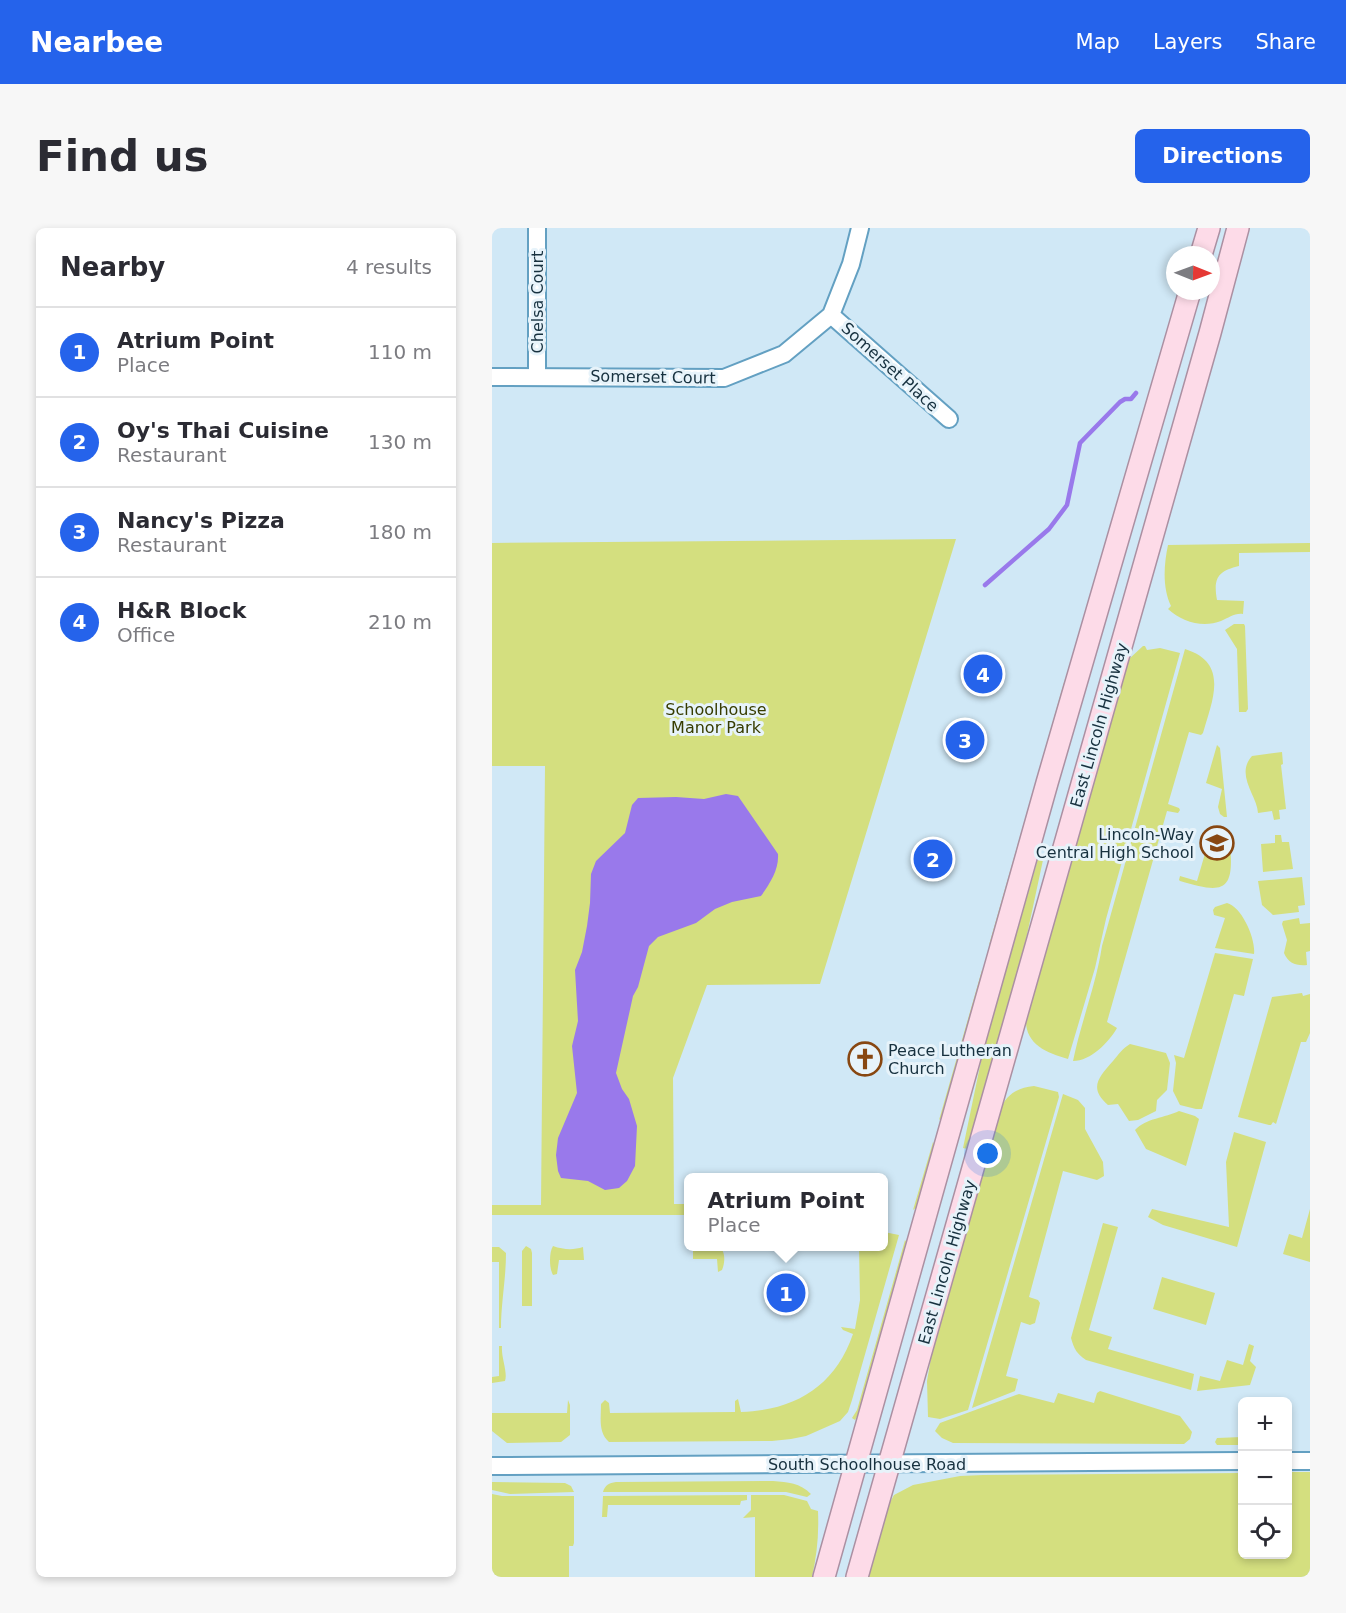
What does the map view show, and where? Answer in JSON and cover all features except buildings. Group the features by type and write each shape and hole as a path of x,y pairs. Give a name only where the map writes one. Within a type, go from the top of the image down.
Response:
{"main road":[{"path":"1204,246 1209,228"},
{"name":"East Lincoln Highway","path":"857,1577 1238,228"},
{"name":"East Lincoln Highway","path":"824,1577 1047,783 1187,300"}],"street":[{"name":"Chelsa Court","path":"537,228 537,376"},
{"path":"831,315 851,264 860,228"},
{"name":"Somerset Court","path":"492,377 724,378 784,354 831,315"},
{"name":"Somerset Place","path":"831,315 949,419"},
{"name":"South Schoolhouse Road","path":"492,1466 1238,1461"},
{"path":"1292,1461 1310,1461"}],"green space":[{"name":"Schoolhouse Manor Park","path":"956,539 820,984 707,985 673,1078 674,1204 684,1204 684,1215 492,1215 492,1205 541,1205 545,766 492,766 492,543"},
{"path":"1310,543 1310,552 1239,553 1239,566 1222,573 1217,581 1216,592 1217,600 1244,601 1243,614 1214,623 1200,624 1186,620 1168,609 1171,606 1166,591 1165,576 1168,545"},
{"path":"1234,624 1245,626 1248,709 1246,712 1239,712 1237,649 1225,630"},
{"path":"1143,646 1147,650 1160,648 1180,653 1106,919 1095,968 1068,1059 1052,1054 1033,1041 1026,1026 1026,1017 1129,659"},
{"path":"1185,649 1199,655 1213,673 1213,696 1210,708 1203,733 1201,735 1189,732 1168,804 1180,810 1178,813 1167,811 1107,1022 1117,1028 1099,1050 1086,1058 1073,1061 1102,946"},
{"path":"1065,679 1063,694 989,945"},
{"path":"1217,745 1220,748 1227,817 1220,814 1218,807 1222,789 1206,783"},
{"path":"1282,752 1283,764 1281,765 1286,809 1279,810 1280,819 1274,820 1272,811 1258,813 1246,778 1246,770 1247,763 1252,756"},
{"path":"1275,835 1281,835 1282,842 1289,842 1293,869 1263,872 1261,844 1275,843"},
{"path":"1209,840 1230,845 1230,873 1227,881 1215,888 1180,881 1180,876 1197,881"},
{"path":"1038,859 1043,860 1022,958 967,1149 963,1148 985,1042"},
{"path":"1302,877 1305,905 1298,906 1299,912 1273,915 1262,905 1258,881"},
{"path":"1227,903 1238,911 1247,924 1253,940 1254,954 1215,948 1225,918 1214,915 1213,910"},
{"path":"1299,918 1300,924 1310,923 1310,951 1306,952 1307,965 1293,963 1284,953 1287,940 1283,921"},
{"path":"1215,953 1253,959 1244,996 1234,994 1202,1109 1196,1109 1180,1105 1173,1091 1176,1063 1174,1055 1184,1058"},
{"path":"982,970 984,974 944,1116 939,1120"},
{"path":"1302,993 1303,996 1310,994 1310,1033 1306,1042 1301,1042 1276,1124 1273,1122 1269,1125 1238,1117 1272,997"},
{"path":"1130,1044 1166,1053 1170,1063 1167,1090 1157,1100 1156,1111 1138,1120 1129,1121 1118,1104 1108,1105 1102,1099 1097,1088 1100,1077"},
{"path":"1034,1086 1058,1092 1059,1097 968,1410 940,1419 928,1417 927,1381 933,1346 999,1111 1005,1100 1013,1093 1022,1088"},
{"path":"1063,1094 1078,1100 1085,1108 1085,1129 1103,1162 1104,1176 1097,1180 1063,1171 1029,1297 1040,1303 1035,1323 1030,1325 1021,1322 1006,1376 1018,1379 1015,1391 972,1408"},
{"path":"1179,1111 1199,1119 1186,1166 1146,1149 1135,1130 1150,1121"},
{"path":"1234,1132 1266,1142 1237,1247 1163,1225 1148,1217 1152,1209 1229,1227 1226,1162"},
{"path":"933,1142 935,1146 917,1207 913,1210"},
{"path":"1310,1209 1310,1262 1283,1254 1289,1234 1302,1238"},
{"path":"1103,1223 1118,1227 1089,1330 1112,1337 1108,1349 1194,1374 1191,1390 1086,1360 1075,1348 1071,1338"},
{"path":"888,1233 899,1235 852,1400 848,1412 840,1421 806,1436 772,1441 609,1442 605,1438 602,1429 601,1404 605,1400 609,1403 610,1413 735,1412 735,1401 738,1399 741,1412 779,1406 811,1392 836,1368 845,1352 853,1334 841,1327 855,1329 860,1300 859,1251 888,1251"},
{"path":"905,1240 907,1243 860,1411 855,1420 852,1418 857,1410"},
{"path":"526,1246 531,1249 532,1253 532,1306 522,1306 522,1251"},
{"path":"553,1246 569,1249 583,1247 584,1260 559,1260 557,1274 553,1275 550,1260"},
{"path":"492,1247 499,1247 506,1253 501,1328 499,1328 499,1262 492,1262"},
{"path":"693,1251 723,1251 724,1264 722,1270 718,1272 717,1259 693,1259"},
{"path":"1162,1277 1215,1293 1206,1325 1153,1309"},
{"path":"1249,1344 1254,1346 1250,1361 1256,1367 1250,1385 1197,1391 1200,1376 1220,1381 1227,1360 1243,1365"},
{"path":"499,1346 502,1346 506,1377 505,1381 492,1383 492,1377 499,1376"},
{"path":"1100,1391 1180,1416 1192,1432 1190,1439 1184,1444 953,1443 942,1438 935,1431 940,1423 1019,1394 1054,1403 1058,1393 1094,1403"},
{"path":"568,1400 570,1435 561,1442 507,1443 492,1431 492,1413 567,1413"},
{"path":"1238,1437 1238,1445 1217,1445 1215,1442 1217,1438"},
{"path":"1292,1472 1310,1472 1310,1577 868,1577 887,1508 894,1495 913,1485 960,1476 1238,1473 1238,1559 1292,1559"},
{"path":"773,1481 798,1485 811,1494 807,1497 786,1492 603,1492 608,1485 616,1482"},
{"path":"492,1482 565,1483 571,1486 574,1492 510,1494 492,1490"},
{"path":"492,1494 574,1496 574,1543 573,1546 569,1546 569,1577 492,1577"},
{"path":"747,1495 747,1500 741,1501 740,1505 608,1505 607,1517 602,1517 603,1496"},
{"path":"751,1495 784,1495 807,1501 811,1509 818,1511 817,1544 812,1577 755,1577 755,1517 743,1518 751,1510"}],"shaded area":[{"path":"726,794 738,796 778,854 773,876 761,896 732,902 715,909 696,923 658,937 649,946 638,987 633,996 616,1073 629,1099 637,1126 635,1166 627,1181 619,1188 605,1190 588,1181 561,1178 556,1155 558,1138 577,1093 572,1046 578,1021 575,970 582,952 590,903 591,874 596,861 625,833 632,805 638,798 704,799"}],"waterway":[{"path":"985,585 1049,529 1067,505 1080,443 1120,402 1131,399 1136,393"}],"place":[{"name":"H&R Block","path":"983,674"},
{"name":"Nancy's Pizza","path":"965,740"},
{"name":"Lincoln-Way Central High School","path":"1217,843"},
{"name":"Oy's Thai Cuisine","path":"933,859"},
{"name":"Peace Lutheran Church","path":"865,1059"},
{"name":"Atrium Point","path":"786,1293"}]}
